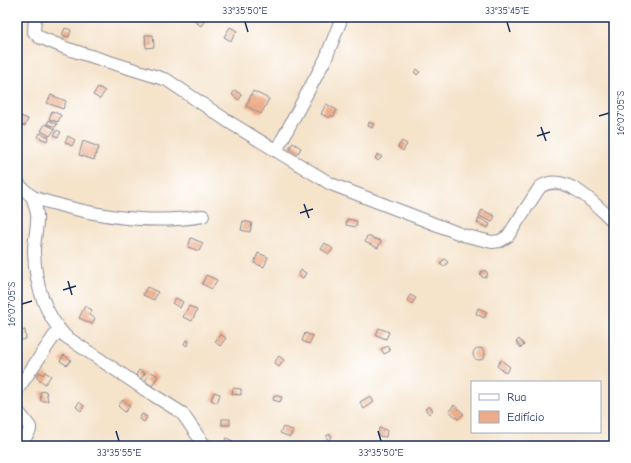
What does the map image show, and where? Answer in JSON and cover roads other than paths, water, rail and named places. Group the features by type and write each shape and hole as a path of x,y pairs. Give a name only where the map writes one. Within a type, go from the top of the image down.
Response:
{"street":[{"path":"35,17 34,32 39,37 75,51 167,80 229,122 331,184 463,235 492,242 500,241 508,236 540,187 546,183 570,186 584,194 614,222"},
{"path":"276,151 326,58 342,17"},
{"path":"17,183 32,196 76,209 125,218 176,219 203,216"},
{"path":"32,196 37,216 34,250 38,287 49,313 59,329 65,336 182,413 206,446"},
{"path":"17,390 59,329"},
{"path":"17,410 30,427 30,430 20,446"}]}
